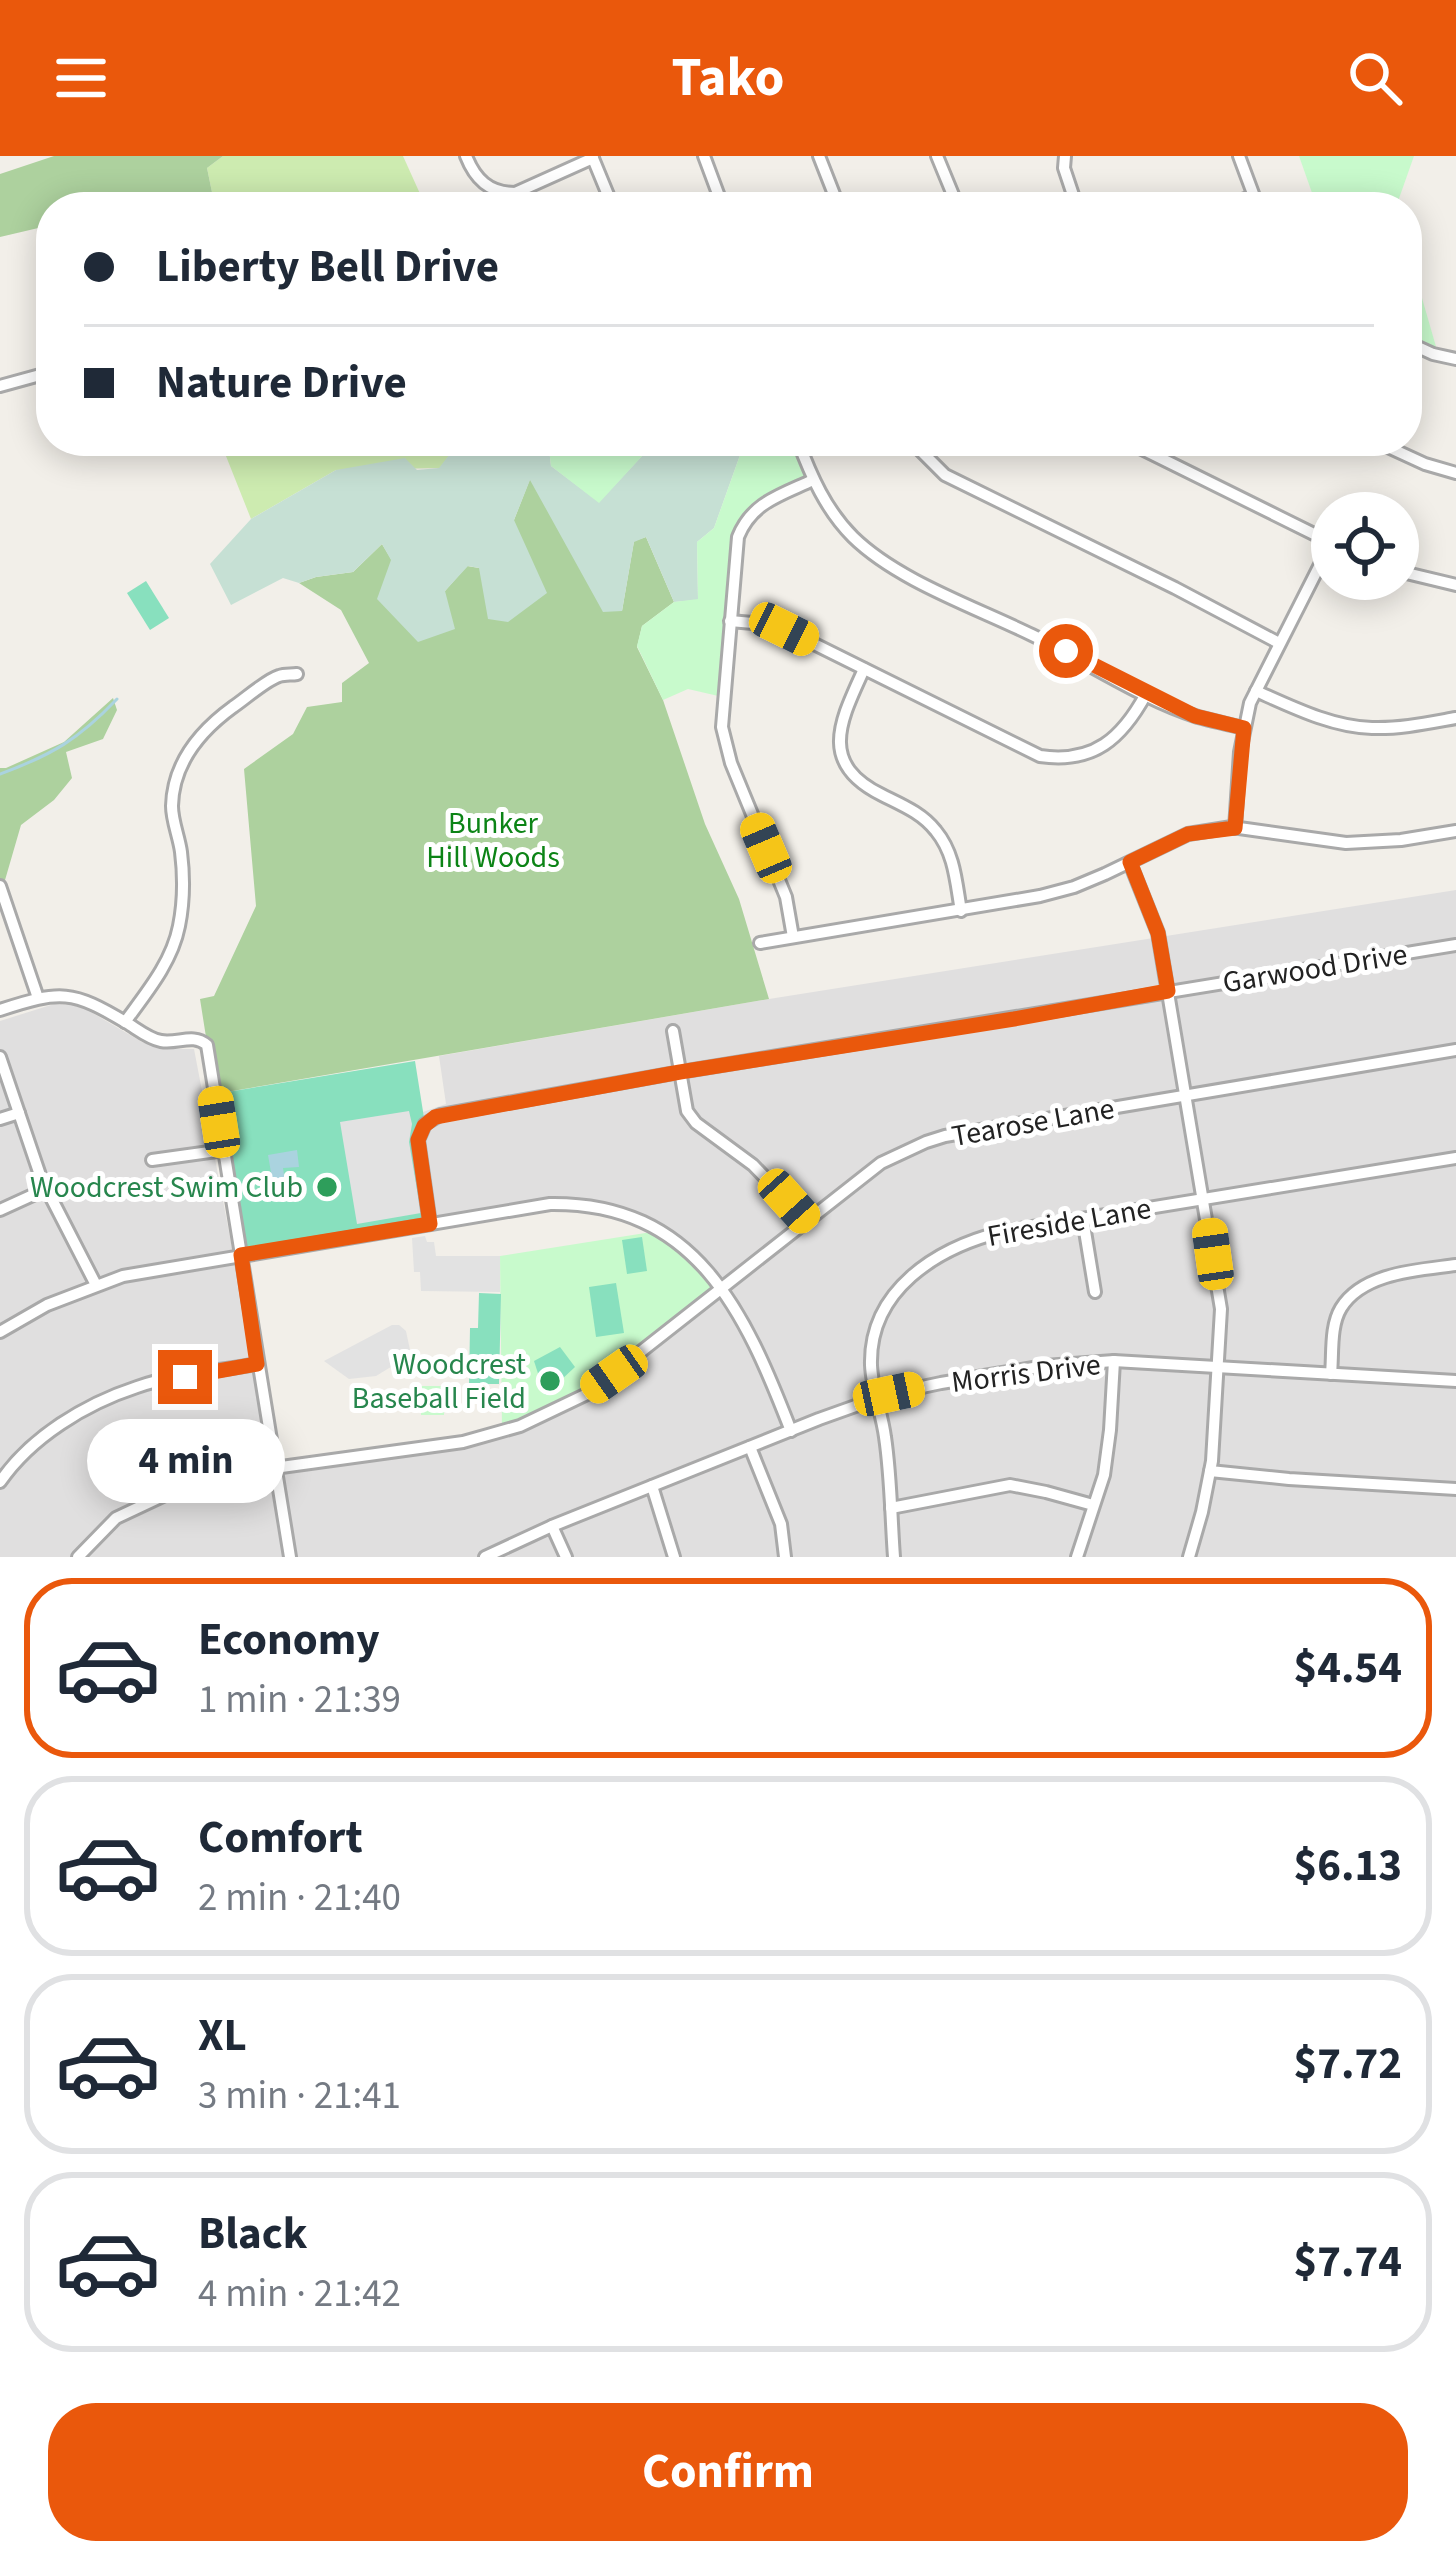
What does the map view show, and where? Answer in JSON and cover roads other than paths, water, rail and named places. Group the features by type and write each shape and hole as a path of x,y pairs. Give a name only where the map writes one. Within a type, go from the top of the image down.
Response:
{"street":[{"path":"466,156 483,183 502,192"},
{"path":"704,156 717,192"},
{"path":"819,156 833,192"},
{"path":"937,156 952,192"},
{"path":"1065,156 1072,192"},
{"path":"1239,156 1253,192"},
{"path":"517,192 592,157 607,192"},
{"path":"1422,348 1456,359"},
{"path":"0,386 36,375"},
{"path":"806,456 813,480 838,521 878,557 1146,694 1195,716 1244,728"},
{"path":"925,456 945,475 1279,644"},
{"path":"1156,456 1311,533"},
{"path":"1408,456 1456,472"},
{"path":"793,937 786,898 731,763 722,728 735,550 747,518 757,507 813,480"},
{"path":"1419,576 1456,585"},
{"path":"1235,828 1244,728 1256,691 1311,582"},
{"path":"730,620 784,629 1040,756 1082,755 1102,746 1126,726 1146,694"},
{"path":"864,669 839,728 842,754 854,778 913,810 938,834 952,862 961,911"},
{"path":"125,1022 155,981 179,928 184,888 172,809 176,777 185,757 202,734 232,708 279,676 297,674"},
{"path":"1256,691 1360,728 1414,726 1456,718"},
{"path":"760,943 961,911 1074,887 1188,834 1235,828 1346,843 1456,832"},
{"path":"1130,862 1158,933 1220,1309 1210,1471 1189,1557"},
{"path":"0,886 38,998"},
{"name":"Garwood Drive","path":"430,1224 418,1140 424,1126 442,1115 1456,945"},
{"path":"0,1010 38,998 74,997 90,1001 160,1041 197,1038 207,1047 286,1556"},
{"path":"673,1030 687,1112 753,1165 807,1221"},
{"name":"Tearose Lane","path":"78,1557 116,1519 142,1504 205,1482 463,1442 520,1426 586,1394 880,1163 926,1142 1456,1050"},
{"path":"0,1057 46,1189 96,1285"},
{"path":"0,1119 19,1113"},
{"path":"152,1160 224,1150"},
{"name":"Fireside Lane","path":"894,1557 886,1440 871,1366 878,1322 903,1282 937,1256 972,1239 1456,1158"},
{"path":"0,1210 46,1189"},
{"path":"0,1332 47,1305 123,1276 550,1204 590,1206 640,1220 688,1252 723,1290 758,1348 791,1430"},
{"path":"1083,1219 1095,1292"},
{"path":"1331,1374 1335,1324 1350,1298 1375,1281 1456,1265"},
{"path":"1077,1557 1104,1475 1114,1361"},
{"name":"Morris Drive","path":"484,1557 791,1430 876,1399 941,1383 1114,1361 1456,1381"},
{"path":"0,1482 52,1430 104,1400 141,1385 257,1364"},
{"path":"750,1447 781,1524 785,1557"},
{"path":"1210,1471 1456,1489"},
{"path":"891,1508 1010,1485 1093,1505"},
{"path":"652,1486 674,1557"},
{"path":"552,1526 566,1557"}],"water":[{"path":"297,1150 299,1167 283,1168 285,1182 273,1184 268,1155"}],"waterway":[{"path":"0,774 64,744 117,699"}],"place":[{"name":"Woodcrest Swim Club","path":"327,1187"},
{"name":"Woodcrest Baseball Field","path":"550,1381"}],"park label":[{"name":"Bunker Hill Woods","path":"493,840"}]}
